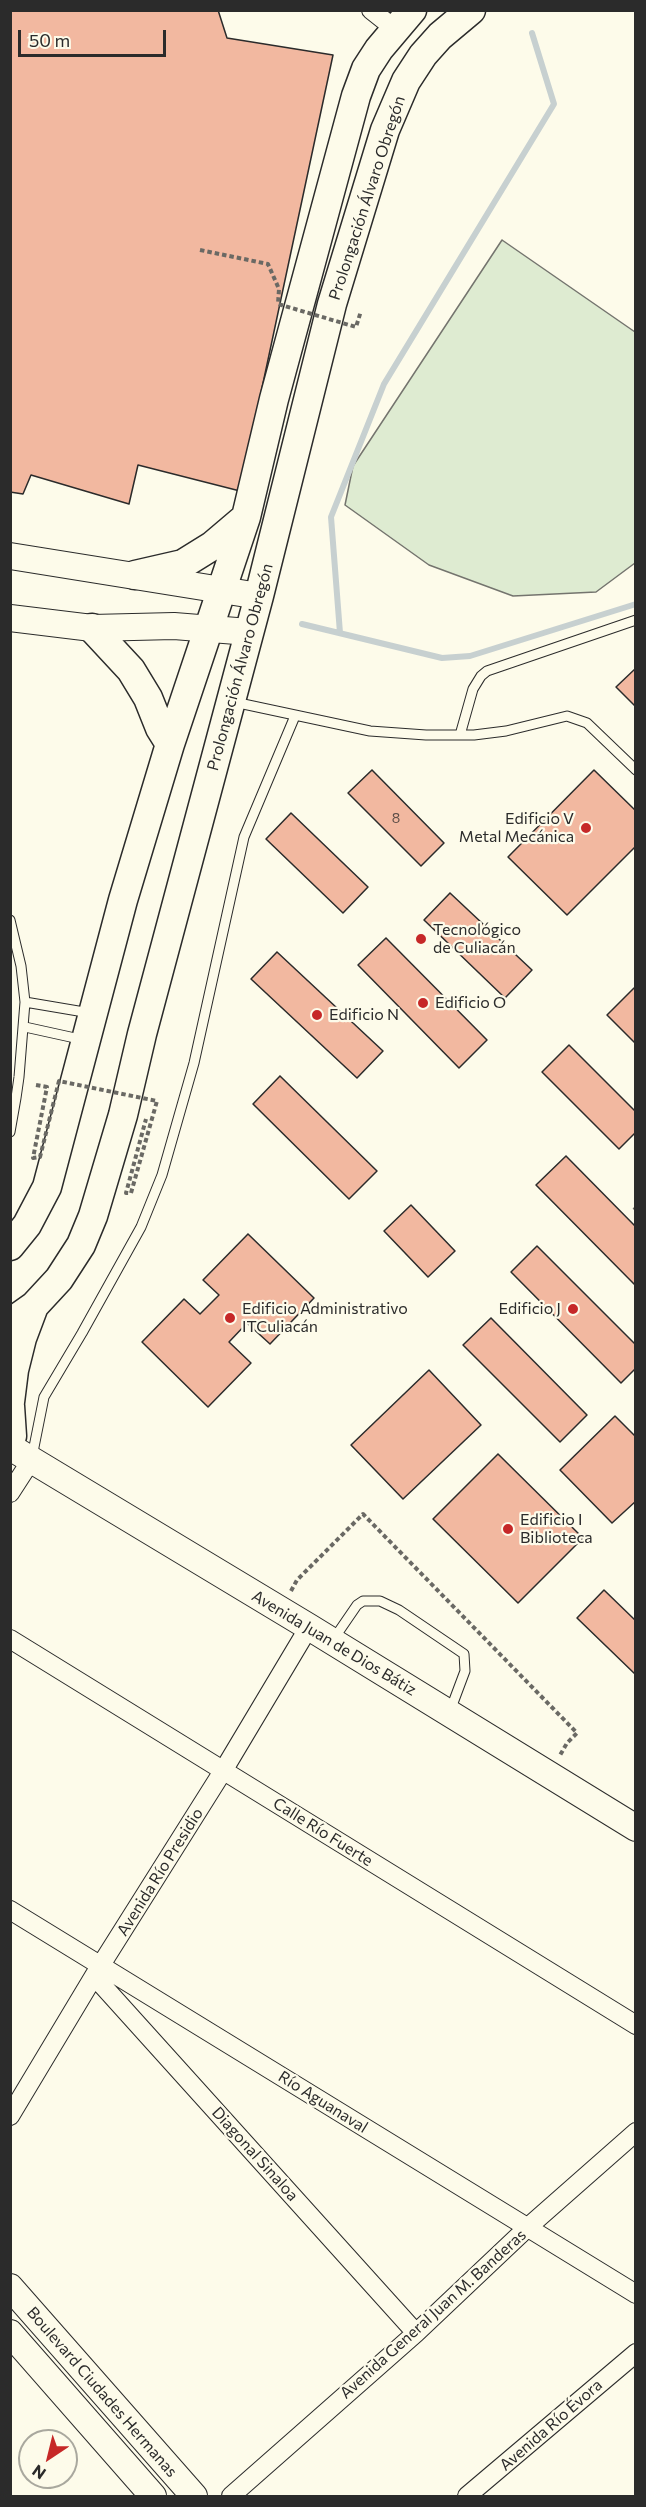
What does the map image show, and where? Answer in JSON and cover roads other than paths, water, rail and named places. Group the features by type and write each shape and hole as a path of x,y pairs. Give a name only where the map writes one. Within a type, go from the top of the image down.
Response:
{"main road":[{"name":"Prolongación Álvaro Obregón","path":"10,1323 34,1306 54,1286 72,1260 93,1216 123,1115 142,1034 259,596 332,304 386,130 406,81 423,55 440,36 471,10"},
{"name":"Prolongación Álvaro Obregón","path":"10,1246 27,1225 47,1187 123,900 170,744 246,517 274,399 356,96 386,15"},
{"path":"135,575 183,564 213,546 246,517"},
{"path":"10,556 259,596"},
{"path":"10,618 92,628 208,627 249,632"},
{"path":"92,628 131,670 148,698 160,728 170,744"},
{"path":"16,1444 10,1404 14,1370 22,1338 34,1306"},
{"name":"Avenida Juan de Dios Bátiz","path":"16,1444 636,1828"},
{"name":"Boulevard Ciudades Hermanas","path":"10,2287 194,2496"},
{"name":"Boulevard Ciudades Hermanas","path":"10,2333 153,2496"}],"street":[{"path":"10,1493 16,1444"},
{"name":"Avenida Río Presidio","path":"10,2116 309,1627"},
{"name":"Calle Río Fuerte","path":"10,1639 636,2025"},
{"name":"Río Aguanaval","path":"10,1910 98,1971 636,2294"},
{"name":"Diagonal Sinaloa","path":"98,1971 416,2333"},
{"name":"Avenida General Juan M. Banderas","path":"231,2496 416,2333 527,2228 636,2132"},
{"name":"Avenida Río Évora","path":"467,2496 636,2353"}],"lane":[{"path":"460,735 473,689 487,671 636,620"},
{"path":"230,701 370,731 426,735 506,731 567,716 587,723 636,770"},
{"path":"16,1444 68,1359 141,1227 162,1175 194,1063 244,837 295,716"},
{"path":"10,920 21,966 25,1002 25,1027 13,1098 10,1132"},
{"path":"10,967 21,966"},
{"path":"25,1002 89,1027"},
{"path":"25,1027 89,1027"},
{"path":"332,1641 357,1605 363,1601 380,1601 399,1610 464,1654 465,1671 450,1713"}],"waterway":[{"path":"340,633 331,517 384,384 554,104 532,33"},
{"path":"302,624 442,658 470,656 636,604"}],"place":[{"name":"Edificio V Metal Mecánica","path":"586,828"},
{"name":"Tecnológico de Culiacán","path":"421,939"},
{"name":"Edificio O","path":"423,1003"},
{"name":"Edificio N","path":"317,1015"},
{"name":"Edificio J","path":"573,1309"},
{"name":"Edificio Administrativo ITCuliacán","path":"230,1318"},
{"name":"Edificio I Biblioteca","path":"508,1529"}]}
